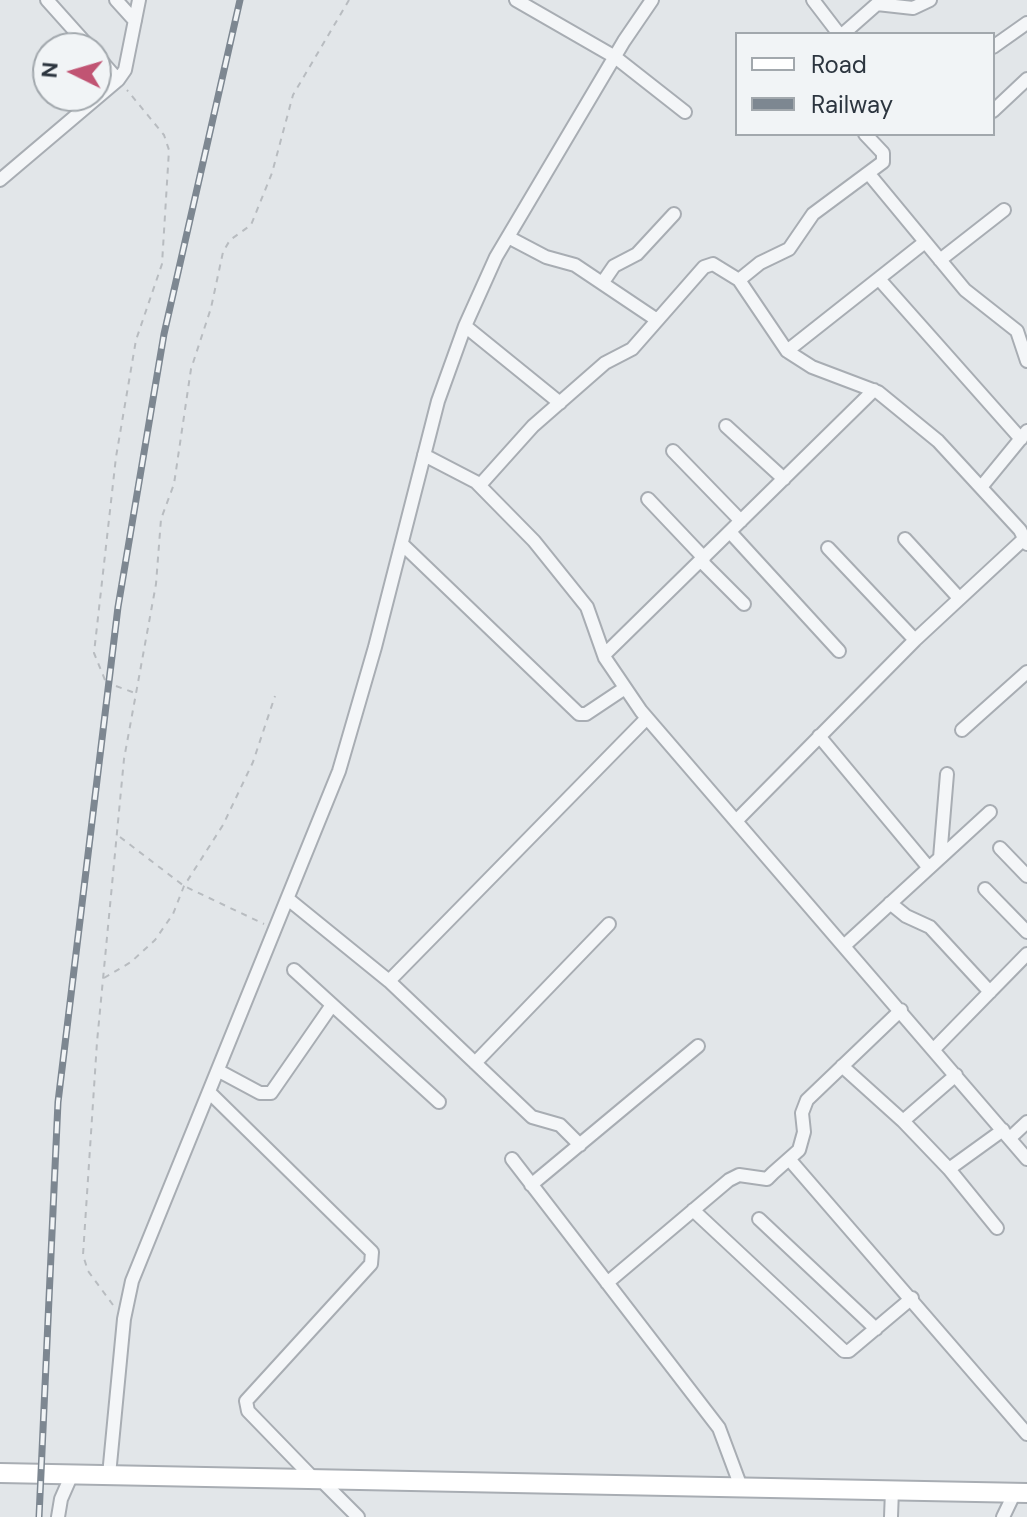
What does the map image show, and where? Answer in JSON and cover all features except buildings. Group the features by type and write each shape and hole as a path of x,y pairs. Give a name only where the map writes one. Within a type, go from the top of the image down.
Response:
{"main road":[{"path":"0,1473 1021,1492"}],"street":[{"path":"47,0 76,32"},
{"path":"116,0 135,21"},
{"path":"0,180 118,80 125,70 139,0"},
{"path":"516,0 615,57 685,112"},
{"path":"109,1475 124,1319 140,1259 339,771 438,401 465,326 488,271 652,0"},
{"path":"813,0 839,32"},
{"path":"843,32 877,4 913,8 930,0"},
{"path":"995,46 1027,23"},
{"path":"112,73 118,80"},
{"path":"995,109 1027,79"},
{"path":"739,280 760,263 789,249 813,214 885,159 867,136"},
{"path":"869,174 965,290 1011,325 1020,338 1027,361"},
{"path":"940,260 1004,210"},
{"path":"603,282 614,266 637,254 674,214"},
{"path":"508,237 546,257 575,265 657,320"},
{"path":"787,351 925,242"},
{"path":"480,485 522,436 605,363 632,349 708,265 722,267 739,280 787,351 812,367 874,390 938,441 982,486 1026,541 915,640 737,820"},
{"path":"879,279 1024,435 982,486"},
{"path":"465,326 560,403"},
{"path":"604,655 874,390"},
{"path":"726,426 784,479"},
{"path":"673,451 741,521"},
{"path":"424,455 480,485 534,541 591,614 604,655 647,718 1027,1159"},
{"path":"648,499 744,604"},
{"path":"730,532 839,651"},
{"path":"905,539 959,598"},
{"path":"402,544 579,714 586,714 625,688"},
{"path":"828,548 915,640"},
{"path":"962,730 1027,672"},
{"path":"389,981 647,718"},
{"path":"819,736 929,868"},
{"path":"940,858 947,774"},
{"path":"845,945 990,812"},
{"path":"1000,848 1027,876"},
{"path":"985,889 1027,932"},
{"path":"288,899 389,981 532,1117 560,1125 580,1145"},
{"path":"890,903 906,916 930,927 990,992"},
{"path":"475,1063 609,924"},
{"path":"934,1049 1027,954"},
{"path":"294,970 439,1102"},
{"path":"219,1071 260,1093 271,1093 332,1005"},
{"path":"607,1283 729,1180 739,1175 767,1179 789,1159 803,1140 802,1113 807,1100 901,1010"},
{"path":"531,1185 698,1046"},
{"path":"842,1066 903,1121 949,1169 997,1228"},
{"path":"903,1121 956,1075"},
{"path":"210,1093 372,1252 371,1264 246,1401 248,1411 358,1517"},
{"path":"949,1169 1027,1122"},
{"path":"512,1159 719,1428 741,1487"},
{"path":"789,1159 1027,1434"},
{"path":"693,1210 839,1349 849,1351 912,1298"},
{"path":"759,1219 876,1329"},
{"path":"58,1517 72,1474"},
{"path":"891,1517 892,1490"},
{"path":"1003,1517 1021,1492"}],"path":[{"path":"124,1319 88,1271 83,1255 103,978 124,759 156,584 161,519 176,478 191,369 211,308 223,252 230,240 251,225 272,173 293,95 349,0"},
{"path":"105,680 94,653 116,457 136,340 162,264 169,150 164,135 118,80"},
{"path":"116,686 136,693"},
{"path":"103,978 131,962 155,940 173,914 184,886 223,825 241,787 275,696"},
{"path":"118,835 184,886 228,910 276,929"}],"railway":[{"path":"39,1517 58,1102 118,607 164,334 240,0"}]}
